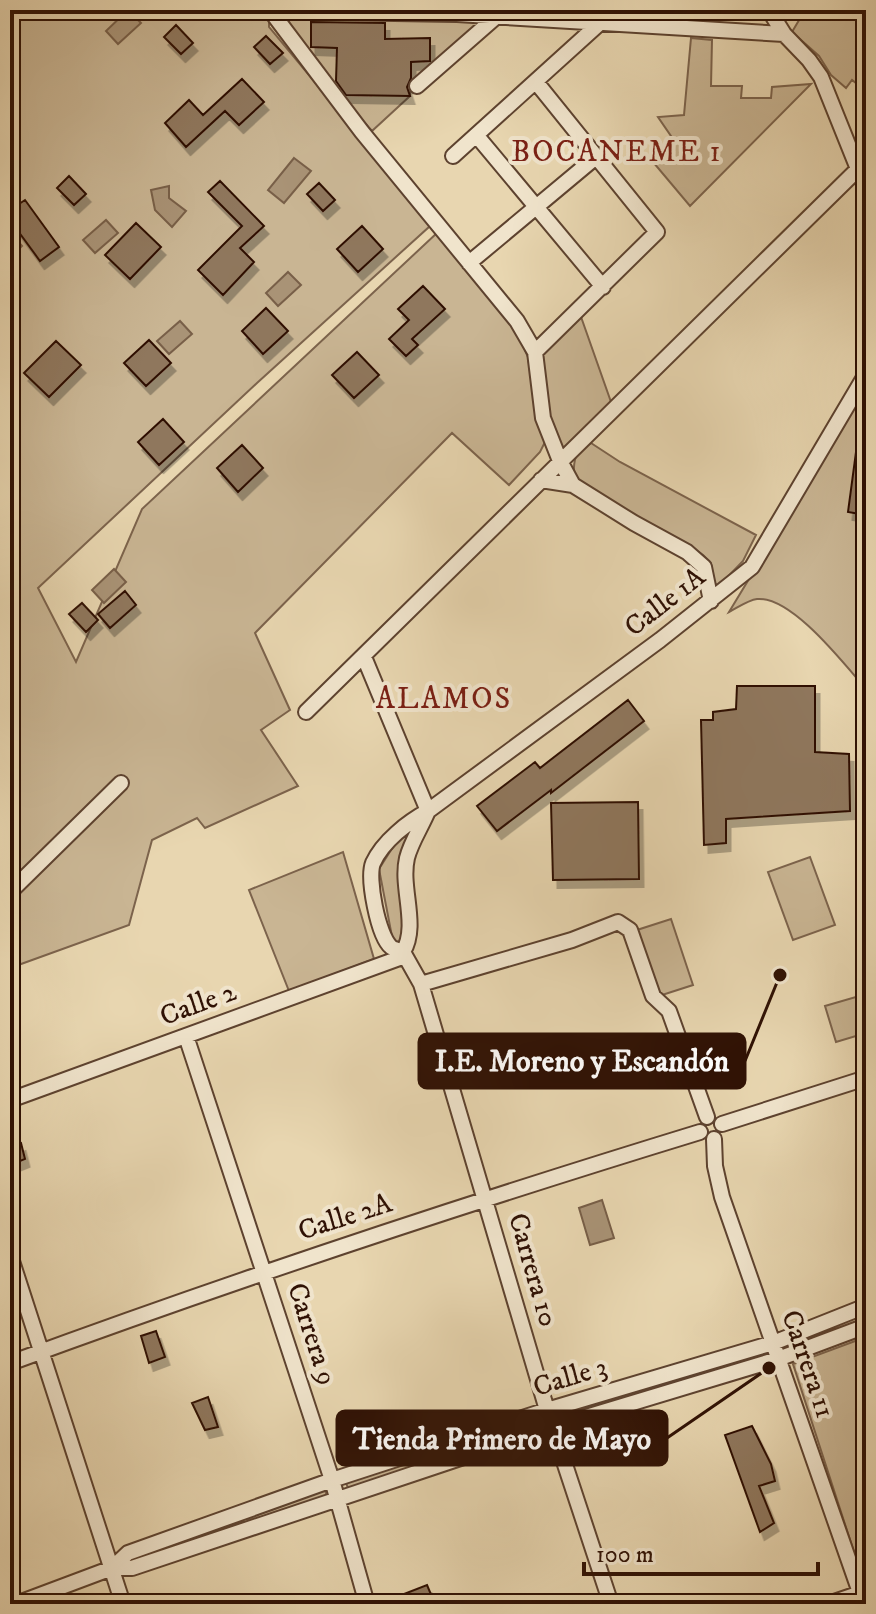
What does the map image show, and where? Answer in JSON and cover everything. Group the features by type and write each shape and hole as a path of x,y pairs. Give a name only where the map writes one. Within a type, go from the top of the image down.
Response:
{"street":[{"path":"270,10 497,16 784,34"},
{"path":"270,10 362,132 517,321 535,352 543,418 573,485"},
{"path":"616,10 624,23"},
{"path":"769,10 784,34 821,77 866,189"},
{"path":"417,86 497,16"},
{"path":"453,156 601,22"},
{"path":"535,352 657,232 536,82"},
{"path":"477,136 603,287"},
{"path":"469,263 596,157"},
{"path":"306,712 857,170"},
{"name":"Calle 1A","path":"428,811 711,601 752,567 866,374"},
{"path":"541,480 573,485 687,552 704,567 711,601"},
{"path":"364,657 428,811 407,858 405,892 409,929 404,954"},
{"path":"10,892 121,783"},
{"name":"Carrera 10","path":"428,811 396,833 371,866 381,932 392,948 404,954 421,984 547,1410 611,1604"},
{"path":"421,984 572,940 618,922 630,930 653,996 669,1011 707,1117"},
{"name":"Calle 2","path":"10,1100 404,954"},
{"name":"Carrera 9","path":"186,1036 332,1480 367,1604"},
{"path":"722,1124 866,1078"},
{"path":"707,1117 718,1119 722,1124 722,1130 714,1139 703,1137 700,1132 699,1126 707,1117"},
{"name":"Calle 2A","path":"10,1363 264,1271 485,1198 700,1132"},
{"name":"Carrera 11","path":"714,1139 715,1166 722,1197 864,1596"},
{"path":"10,1255 123,1604"},
{"name":"Calle 3","path":"112,1568 128,1553 332,1480 547,1410 773,1343 866,1306"},
{"name":"Calle 3","path":"16,1604 112,1568 132,1568 553,1427 778,1359 866,1326"},
{"path":"654,1378 661,1394"},
{"path":"433,1447 440,1465"},
{"path":"220,1520 227,1536"},
{"path":"828,1604 864,1596"}],"shaded area":[{"path":"10,10 269,10 269,27 387,169 430,226 38,588 76,662 142,509 438,232 517,333 528,357 536,412 547,438 540,452 509,485 452,433 255,633 290,710 261,730 298,786 205,828 197,818 152,840 129,925 10,968 10,258 22,246 10,232"},
{"path":"128,10 141,23 118,44 106,31"},
{"path":"805,10 866,10 866,91 852,80 846,88 831,75 819,56 792,32"},
{"path":"289,17 483,20 411,83 410,96 372,131 340,95 289,23"},
{"path":"691,38 712,40 711,86 742,86 741,98 771,98 772,87 811,84 690,206 653,162 673,139 658,117 684,115"},
{"path":"294,158 311,171 284,203 268,190"},
{"path":"169,186 169,198 186,211 172,227 155,210 151,190"},
{"path":"106,220 118,233 95,253 83,240"},
{"path":"288,272 301,285 278,306 266,293"},
{"path":"580,314 611,402 562,452 549,414 539,355"},
{"path":"180,321 192,334 169,354 157,341"},
{"path":"866,386 866,689 831,649 786,608 757,599 729,612"},
{"path":"591,443 620,462 756,535 743,561 715,590 711,563 703,555 613,505 582,484 575,475 575,459 578,450"},
{"path":"114,569 126,582 104,603 92,590"},
{"path":"418,824 404,855 405,944 394,947 379,869 398,839"},
{"path":"343,852 374,959 289,991 249,890"},
{"path":"810,857 835,925 793,940 768,872"},
{"path":"671,919 693,985 659,996 637,930"},
{"path":"866,994 866,1033 836,1042 825,1006"},
{"path":"602,1200 614,1238 590,1245 579,1208"},
{"path":"866,1337 866,1586 865,1586 793,1364"},
{"path":"762,1350 765,1359 563,1421 558,1412"},
{"path":"541,1416 545,1427 349,1490 345,1481"},
{"path":"325,1488 327,1499 127,1571 120,1554"}],"building":[{"path":"311,22 385,23 385,39 430,38 430,61 411,62 411,78 407,87 410,96 346,95 336,81 337,48 311,47"},
{"path":"176,25 193,43 181,54 164,37"},
{"path":"266,36 283,53 270,64 254,47"},
{"path":"242,79 264,102 239,125 225,111 186,147 165,123 189,100 203,115"},
{"path":"69,176 86,194 74,205 57,188"},
{"path":"220,181 264,226 240,248 254,262 223,295 198,270 242,226 208,192"},
{"path":"319,183 335,200 323,211 307,194"},
{"path":"25,200 59,247 40,261 10,220 10,210"},
{"path":"136,223 161,247 130,279 105,255"},
{"path":"362,226 383,249 358,272 337,249"},
{"path":"423,286 445,309 412,339 418,345 406,356 389,339 409,320 398,309"},
{"path":"266,308 288,331 263,354 242,331"},
{"path":"149,340 171,363 146,386 124,363"},
{"path":"56,341 81,365 49,397 24,373"},
{"path":"357,352 379,375 354,398 332,375"},
{"path":"163,419 184,442 159,465 138,442"},
{"path":"858,437 866,438 866,515 848,512"},
{"path":"242,445 263,468 238,492 217,468"},
{"path":"125,591 136,605 110,628 98,614"},
{"path":"82,603 98,620 86,632 69,614"},
{"path":"737,686 815,686 815,752 849,754 850,811 726,819 726,843 704,845 701,720 713,720 713,712 736,709"},
{"path":"628,700 644,721 497,831 477,806 535,762 540,768"},
{"path":"638,802 639,879 553,880 551,803"},
{"path":"21,1143 25,1159 10,1165 10,1147"},
{"path":"156,1331 165,1357 149,1363 141,1336"},
{"path":"208,1397 218,1427 205,1430 192,1403"},
{"path":"752,1426 771,1464 775,1481 759,1486 774,1523 760,1532 725,1435"},
{"path":"427,1585 435,1604 381,1604 381,1603"}],"place":[{"name":"I.E. Moreno y Escandón","path":"780,975"},
{"name":"Tienda Primero de Mayo","path":"769,1368"}],"district":[{"name":"BOCANEME 1","path":"617,152"},
{"name":"ALAMOS","path":"444,699"}]}
